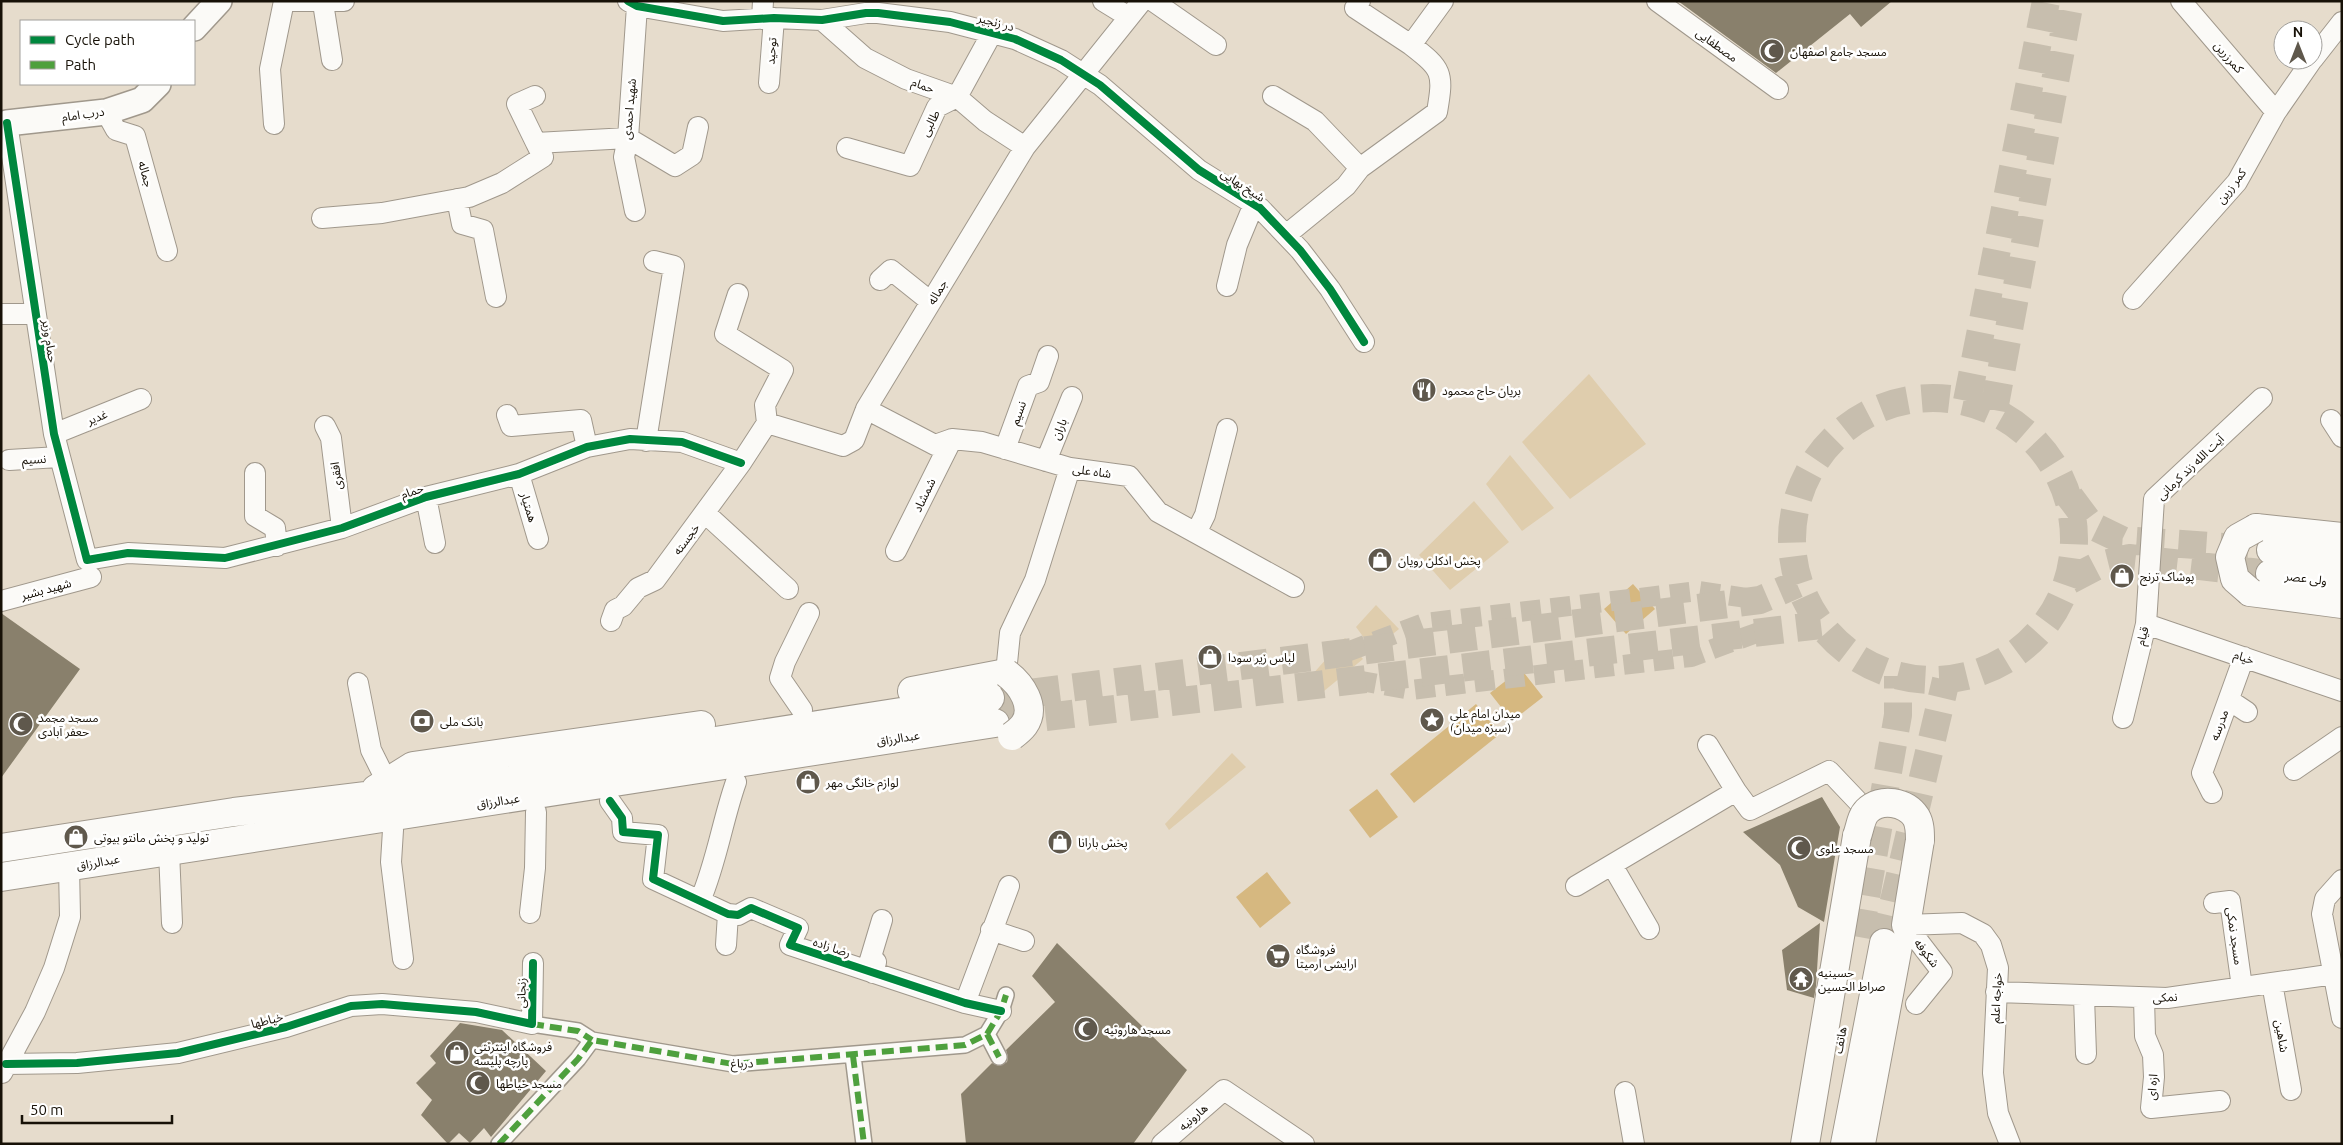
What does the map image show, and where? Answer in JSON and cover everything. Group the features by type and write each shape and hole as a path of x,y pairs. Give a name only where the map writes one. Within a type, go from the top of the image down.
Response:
{"main road":[{"path":"2342,538 2266,550 2238,538 2230,556 2235,579 2250,592 2342,604"},
{"name":"ولی عصر","path":"2266,550 2342,557"},
{"name":"ولی عصر","path":"2266,550 2342,582"},
{"path":"363,822 403,832 736,782 999,719 1025,723 1028,707 1024,690 1016,680 1006,673 957,684 802,710 413,766 376,789"},
{"name":"عبدالرزاق","path":"1,848 376,789 999,719"},
{"name":"عبدالرزاق","path":"1,877 363,822 999,719"},
{"path":"1805,1144 1857,836 1867,811 1875,805 1886,802 1898,804 1908,809 1916,817 1920,827 1920,840 1906,925"},
{"name":"هاتف","path":"1821,1144 1872,940 1845,1144"}],"street":[{"path":"195,27 219,1"},
{"path":"274,124 270,69 284,1"},
{"path":"290,1 344,1"},
{"path":"1103,1 1129,17"},
{"name":"جماله","path":"767,423 843,446 854,440 866,409 1025,147 1142,1"},
{"path":"1153,1 1216,45"},
{"path":"1286,235 1346,186 1360,168 1437,112 1442,81 1433,62 1355,8 1360,1"},
{"path":"1411,45 1443,1"},
{"name":"مصطفایی","path":"1657,1 1778,89"},
{"name":"کمرزرین","path":"2181,1 2276,112"},
{"path":"323,2 332,60"},
{"name":"در زنجیر","path":"633,4 723,21 766,13 822,20 867,7 950,22 992,32 1023,42 1061,60 1083,74"},
{"name":"شهید احمدی","path":"633,4 628,138 624,157 635,211"},
{"name":"توحید","path":"766,13 770,83"},
{"name":"حمام","path":"822,20 866,58 906,79 957,97 985,121 1025,147"},
{"name":"کمر زرین","path":"2323,47 2342,22"},
{"path":"957,97 992,32"},
{"name":"کمر زرین","path":"2133,299 2237,182 2276,112 2306,70"},
{"name":"شیخ بهایی","path":"1083,74 1100,85 1199,170 1254,204 1286,235 1330,289 1364,342"},
{"name":"درب امام","path":"4,124 106,112 142,100 157,85"},
{"path":"322,218 382,213 469,197 502,183 542,157 517,104 535,96"},
{"path":"1272,96 1316,121 1360,168"},
{"name":"طالبی","path":"847,148 910,166 937,107 957,97"},
{"name":"جماله","path":"106,112 116,130 136,136 167,251"},
{"name":"حمام وزیر","path":"4,124 54,434 89,568"},
{"path":"536,143 628,138 675,166 692,155 698,127"},
{"path":"457,199 462,224 483,230 496,296"},
{"path":"1226,286 1237,245 1254,204"},
{"path":"646,441 674,266 654,261"},
{"path":"880,280 891,270 931,302"},
{"path":"705,514 767,423 765,405 783,370 725,334 738,294"},
{"path":"1,314 34,314"},
{"name":"نسیم","path":"1005,449 1028,386 1039,382 1048,356"},
{"name":"باران","path":"1046,461 1072,397"},
{"name":"آیت الله زند کرمانی","path":"2149,552 2154,500 2262,398"},
{"name":"غدیر","path":"54,434 141,399"},
{"name":"شاه علی","path":"866,409 936,445 952,439 982,442 1070,468 1129,476 1158,512 1294,587"},
{"path":"507,415 511,426 581,420 586,447"},
{"path":"2332,420 2342,437"},
{"name":"افقری","path":"325,426 331,438 342,528"},
{"path":"1196,533 1205,515 1227,429"},
{"name":"حمام","path":"89,568 128,552 225,558 277,546 342,528 426,497 519,474 586,447 630,439 682,442 741,463"},
{"name":"شمشاد","path":"896,551 952,439"},
{"name":"نسیم","path":"9,460 59,457"},
{"path":"1006,673 1010,633 1035,580 1070,468"},
{"path":"255,473 255,516 276,528 277,546"},
{"name":"همتیار","path":"519,474 538,539"},
{"path":"426,497 435,543"},
{"name":"خجسته","path":"611,621 614,610 623,606 638,588 655,580 705,514 788,589"},
{"name":"قیام","path":"2123,718 2146,624 2149,552"},
{"name":"شهید بشیر","path":"1,601 89,568"},
{"path":"802,710 780,678 785,662 809,613"},
{"name":"خیام","path":"2146,624 2342,691"},
{"name":"مدرسه","path":"2212,793 2202,774 2244,657"},
{"path":"358,683 371,750 376,789"},
{"path":"2229,700 2247,712"},
{"path":"2294,770 2342,737"},
{"path":"1708,745 1750,810 1829,771 1867,811"},
{"path":"700,901 712,872 728,806 736,782"},
{"path":"1576,886 1736,791"},
{"path":"610,801 622,818 623,832 658,835 654,879 728,914 726,945"},
{"path":"530,913 535,868 536,812"},
{"path":"394,830 391,862 403,959"},
{"path":"169,851 172,923"},
{"path":"1612,865 1649,929"},
{"path":"3,1070 10,1041 54,968 70,917 69,867"},
{"path":"2342,880 2325,899 2322,914 2337,973 2342,1018"},
{"path":"965,1003 1009,886"},
{"name":"مسجد نمکی","path":"2214,903 2230,901 2242,987"},
{"name":"رضا زاده","path":"728,914 738,915 751,908 798,928 790,945 965,1003 1003,1003"},
{"path":"873,973 876,962 870,960 882,920"},
{"name":"خواجه اعلم","path":"1906,925 1962,923 1983,934 1991,945 1998,968 1993,1072 1998,1113 2010,1144"},
{"path":"1865,1144 1906,925"},
{"name":"شکوفه","path":"1906,925 1942,972 1916,1004"},
{"path":"991,930 1024,941"},
{"name":"زنجانی","path":"532,1024 533,963"},
{"name":"نمکی","path":"1996,992 2084,997 2167,998 2337,973"},
{"name":"شاهین","path":"2272,983 2291,1090"},
{"path":"2084,997 2086,1054"},
{"name":"ازه ای","path":"2144,998 2145,1036 2152,1055 2154,1076 2151,1108 2220,1101"},
{"path":"999,1057 987,1034 1003,1003"},
{"name":"خیاطها","path":"3,1070 178,1052 286,1027 350,1006 382,1004 476,1012 532,1024"},
{"name":"درباغ","path":"532,1024 578,1031 592,1040 733,1064 853,1056 965,1045 987,1034"},
{"path":"499,1144 578,1058 592,1040"},
{"path":"853,1056 864,1144"},
{"name":"هارونیه","path":"1162,1144 1224,1090 1304,1144"},
{"path":"1626,1092 1634,1144"}],"shaded area":[{"path":"1589,374 1646,444 1570,499 1522,442"},
{"path":"1510,455 1554,508 1522,531 1486,484"},
{"path":"1474,501 1509,542 1450,590 1419,555"},
{"path":"1633,584 1655,609 1626,634 1604,609"},
{"path":"1376,605 1399,629 1373,650 1356,627"},
{"path":"1345,638 1363,659 1324,691 1311,676"},
{"path":"1521,669 1543,697 1512,721 1490,693"},
{"path":"1476,704 1500,734 1414,803 1390,774"},
{"path":"1232,753 1246,767 1169,830 1165,824"},
{"path":"1377,789 1398,817 1370,838 1349,810"},
{"path":"1267,872 1291,903 1260,928 1236,897"}],"building":[{"name":"مسجد جامع اصفهان","path":"1678,1 1892,1 1861,27 1850,14 1776,73"},
{"name":"مسجد مجمد حعفر آبادی","path":"1,613 80,669 1,778"},
{"name":"مسجد علوی","path":"1822,797 1840,827 1824,922 1798,907 1780,865 1743,832"},
{"name":"حسینیه صراط الحسین","path":"1820,923 1814,998 1787,990 1782,950"},
{"name":"مسجد هارونیه","path":"1057,943 1187,1070 1133,1144 966,1144 961,1094 992,1063 999,1066 1007,1062 1006,1050 1055,1002 1032,976"},
{"name":"مسجد خیاطها","path":"460,1023 502,1030 546,1071 491,1137 484,1128 470,1143 459,1133 448,1144 421,1115 432,1100 416,1083 436,1063 430,1056"}],"tunnel":[{"path":"1967,401 2046,1"},
{"path":"1994,410 2070,1"},
{"path":"1947,398 1961,400 2000,414 2012,421 2033,439 2051,460 2064,485 2072,511 2074,539 2072,567 2064,593 2051,618 2033,639 2012,657 1987,670 1961,678 1919,680 1905,678 1866,664 1843,648 1824,629 1808,606 1794,567 1792,525 1794,511 1808,472 1824,449 1843,430 1866,414 1905,400 1947,398"},
{"path":"2070,497 2091,525 2122,540 2271,550"},
{"path":"2070,580 2097,566 2129,558 2270,574"},
{"path":"990,698 1760,600 1797,584"},
{"path":"1347,652 1424,623 1699,591 1760,600"},
{"path":"1004,722 1821,625"},
{"path":"1356,680 1411,690 1691,657 1759,632"},
{"path":"1859,937 1898,715 1898,676"},
{"path":"1884,943 1946,680"}],"marked path":[{"path":"499,1144 578,1059 592,1040 733,1064 965,1045 987,1034 1001,1011 1006,995"},
{"path":"532,1024 578,1031 592,1040"},
{"path":"987,1034 999,1057"},
{"path":"853,1056 864,1144"}],"cycle path":[{"path":"628,1 637,6 723,21 774,18 822,20 878,13 950,22 1015,39 1061,60 1100,85 1199,170 1260,208 1300,250 1330,289 1364,342"},
{"path":"7,123 54,434 87,560 128,553 225,558 342,528 426,497 519,474 587,447 630,439 682,442 741,463"},
{"path":"610,801 622,818 623,832 658,835 653,879 728,914 738,915 751,908 798,928 790,945 965,1003 1001,1011"},
{"path":"6,1064 77,1063 178,1053 286,1027 351,1006 382,1004 476,1012 532,1024 533,963"}],"place":[{"name":"مسجد جامع اصفهان","path":"1772,51"},
{"name":"بریان حاج محمود","path":"1424,390"},
{"name":"پخش ادکلن رویان","path":"1380,560"},
{"name":"پوشاک ترنج","path":"2122,576"},
{"name":"لباس زیر سودا","path":"1210,657"},
{"name":"میدان امام علی (سبزه میدان)","path":"1432,720"},
{"name":"بانک ملی","path":"422,721"},
{"name":"مسجد مجمد حعفر آبادی","path":"21,724"},
{"name":"لوازم خانگی مهر","path":"808,782"},
{"name":"تولید و پخش مانتو بیوتی","path":"76,837"},
{"name":"پخش بارانا","path":"1060,842"},
{"name":"مسجد علوی","path":"1799,848"},
{"name":"فروشگاه ارایشی ارمیتا","path":"1278,956"},
{"name":"حسینیه صراط الحسین","path":"1801,979"},
{"name":"مسجد هارونیه","path":"1086,1029"},
{"name":"فروشگاه اینترنتی پارچه پلیسه","path":"457,1053"},
{"name":"مسجد خیاطها","path":"478,1083"}]}
